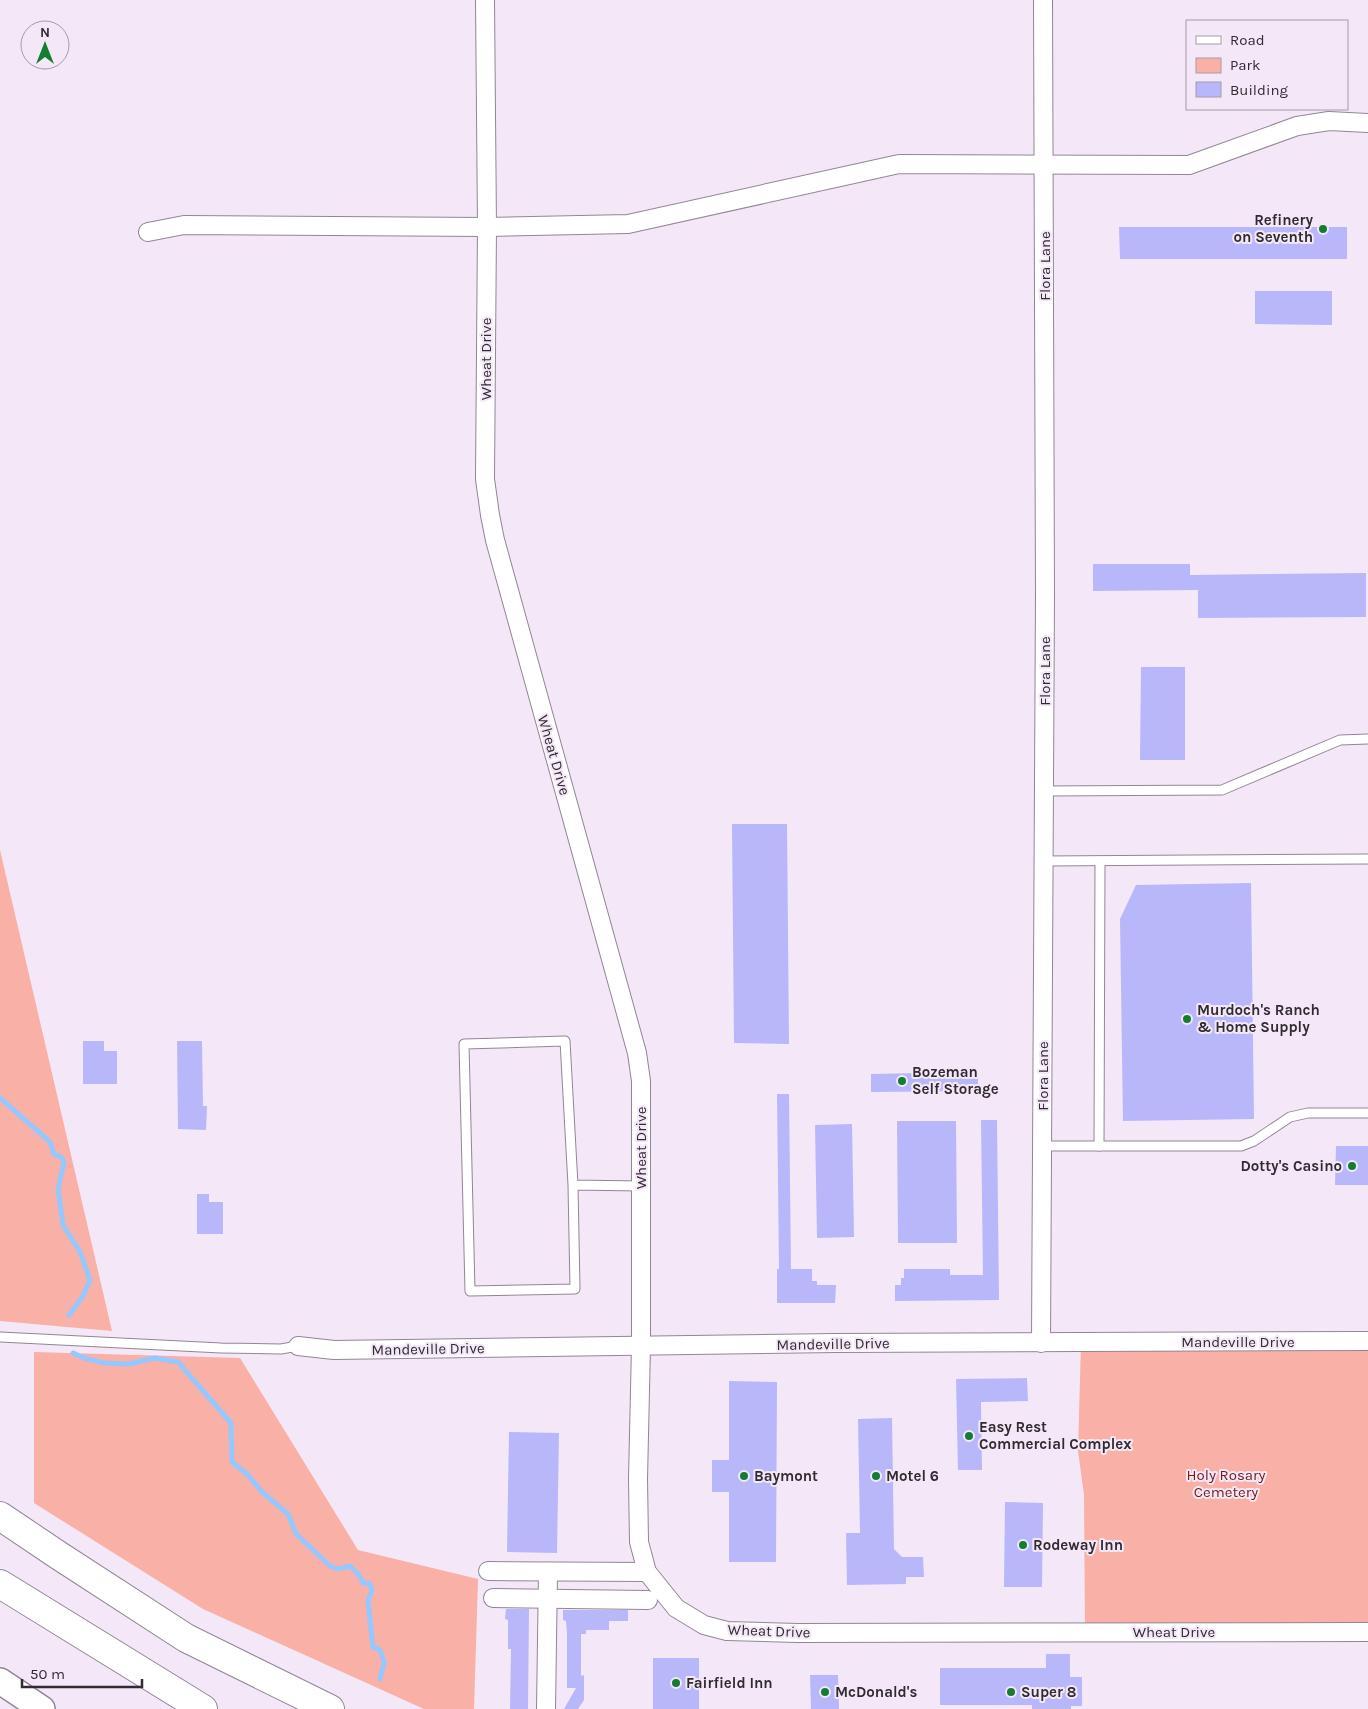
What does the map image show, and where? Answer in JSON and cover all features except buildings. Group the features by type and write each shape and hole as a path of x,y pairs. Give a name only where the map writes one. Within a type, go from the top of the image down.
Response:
{"highway":[{"path":"0,1516 186,1638 330,1709"},
{"path":"0,1584 203,1709"}],"main road":[{"path":"0,1681 42,1709"}],"street":[{"name":"Wheat Drive","path":"485,0 487,227 485,479 495,540 637,1053 641,1081 639,1542 647,1572 676,1608 704,1625 727,1631 798,1633 1368,1632"},
{"name":"Flora Lane","path":"1041,1343 1044,861 1043,0"},
{"path":"148,232 184,225 487,227 628,224 899,164 1189,164 1297,126 1329,121 1368,123"},
{"name":"Mandeville Drive","path":"298,1346 334,1350 1368,1341"},
{"path":"488,1571 647,1572"},
{"path":"546,1709 548,1572"},
{"path":"493,1598 648,1600"}],"lane":[{"path":"1044,791 1222,790 1340,740 1368,739"},
{"path":"1044,861 1368,859"},
{"path":"1099,1146 1100,861"},
{"path":"565,1041 573,1185 575,1289 470,1291 464,1044 565,1041"},
{"path":"1042,1146 1241,1146 1254,1141 1290,1116 1308,1113 1368,1113"},
{"path":"573,1185 641,1186"},
{"path":"0,1337 221,1348 281,1349 298,1346"}],"green space":[{"path":"0,850 112,1331 0,1321"},
{"name":"Holy Rosary Cemetery","path":"1368,1341 1368,1632 1085,1632 1084,1495 1078,1451 1081,1343"},
{"path":"34,1352 240,1358 358,1550 478,1579 474,1709 424,1709 203,1609 34,1503"}],"waterway":[{"path":"0,1098 50,1142 54,1154 61,1157 64,1162 58,1189 63,1225 80,1252 90,1280 83,1296 69,1315"},
{"path":"73,1353 104,1363 129,1364 155,1358 178,1362 231,1423 232,1462 248,1475 262,1492 288,1514 296,1534 330,1566 338,1569 350,1566 359,1575 363,1583 369,1583 372,1589 368,1602 373,1647 380,1650 384,1662 380,1679"}],"place":[{"name":"Refinery on Seventh","path":"1323,229"},
{"name":"Murdoch's Ranch & Home Supply","path":"1187,1019"},
{"name":"Bozeman Self Storage","path":"902,1081"},
{"name":"Dotty's Casino","path":"1352,1166"},
{"name":"Easy Rest Commercial Complex","path":"969,1436"},
{"name":"Baymont","path":"744,1476"},
{"name":"Motel 6","path":"876,1476"},
{"name":"Rodeway Inn","path":"1023,1545"},
{"name":"Fairfield Inn","path":"676,1683"},
{"name":"McDonald's","path":"825,1692"},
{"name":"Super 8","path":"1011,1692"}]}
